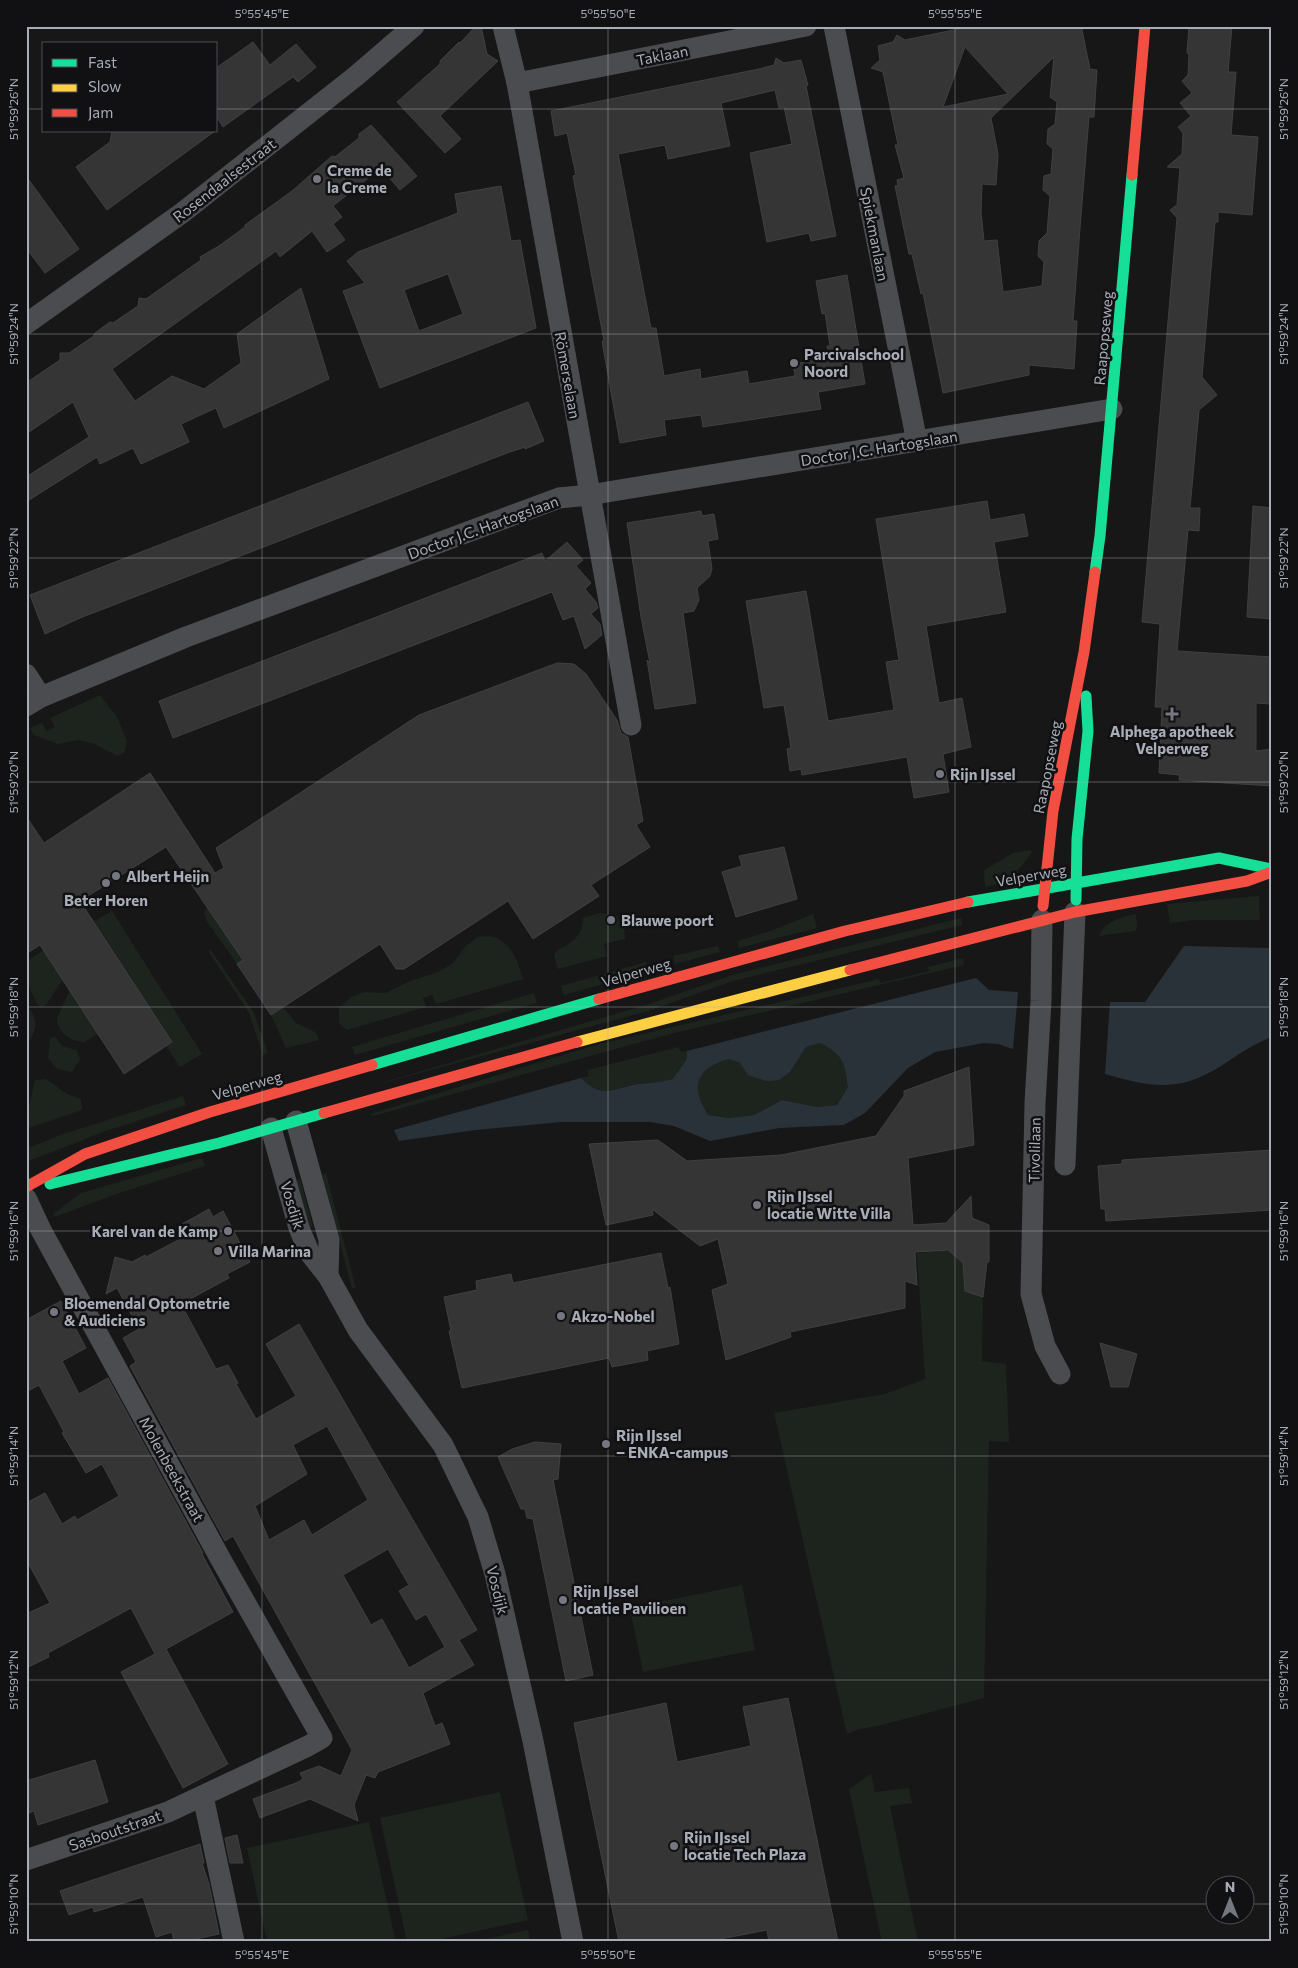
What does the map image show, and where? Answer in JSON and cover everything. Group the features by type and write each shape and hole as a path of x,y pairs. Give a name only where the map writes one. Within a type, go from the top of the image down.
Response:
{"main road":[{"name":"Raapopseweg","path":"1042,920 1053,811 1084,652 1100,536 1145,26"},
{"name":"Raapopseweg","path":"1075,912 1077,839 1088,731 1084,652"},
{"name":"Velperweg","path":"26,1188 85,1154 210,1112 688,973 836,933 979,899 1219,858 1272,870"},
{"name":"Velperweg","path":"26,1188 127,1166 271,1128 652,1020 1042,920 1075,912 1247,881 1272,870"}],"street":[{"name":"Rosendaalsestraat","path":"26,324 221,184 356,76 414,26"},
{"name":"Römerselaan","path":"503,26 517,83 631,725"},
{"name":"Taklaan","path":"517,83 806,26"},
{"name":"Spiekmanlaan","path":"834,26 917,442"},
{"name":"Doctor J.C. Hartogslaan","path":"34,702 186,636 559,498 589,495 1112,409"},
{"path":"26,674 34,702"},
{"name":"Tivolilaan","path":"1065,1165 1075,912"},
{"name":"Tivolilaan","path":"1042,920 1041,1001 1035,1103 1031,1294 1045,1346 1060,1374"},
{"name":"Vosdijk","path":"296,1121 329,1240 328,1276"},
{"name":"Vosdijk","path":"271,1128 299,1228 309,1252 328,1276 358,1330 443,1445 478,1517 495,1574 533,1741 573,1942"},
{"name":"Molenbeekstraat","path":"26,1198 41,1230 220,1558 322,1738"},
{"name":"Sasboutstraat","path":"26,1860 168,1812 322,1738"},
{"path":"203,1796 234,1942"}],"shaded area":[{"path":"100,695 117,717 127,741 125,752 117,756 95,744 78,740 58,744 34,735 30,728 42,723 47,732 55,727 50,718"},
{"path":"1032,851 1026,861 1011,876 999,883 985,887 984,870 1013,853"},
{"path":"1259,896 1260,920 1194,920 1170,923 1167,904"},
{"path":"207,908 243,960 237,964 206,920 204,912"},
{"path":"112,911 202,1054 180,1067 166,1046 172,1042 94,921"},
{"path":"600,913 617,916 624,929 625,939 604,944 607,956 558,969 554,956 557,950 576,938 581,929 583,918"},
{"path":"813,914 817,928 739,948 738,941 773,930"},
{"path":"1136,914 1137,927 1135,931 1099,936 1109,923 1125,916"},
{"path":"961,918 962,925 733,981 648,1011 364,1088 646,1005 732,975"},
{"path":"477,937 494,937 507,945 517,961 523,979 436,1004 432,995 423,998 426,1007 347,1030 339,1023 339,1008 351,997 365,992 385,993 410,981 438,972 452,964 464,948"},
{"path":"718,946 720,952 675,964 673,956"},
{"path":"1184,946 1272,948 1272,1037 1252,1046 1206,1075 1178,1084 1164,1085 1136,1082 1105,1074 1110,1002 1145,1002"},
{"path":"210,949 254,1013 268,1053 263,1055 249,1013 209,952"},
{"path":"44,950 63,979 46,1005 42,1007 37,1004 26,980 26,962"},
{"path":"963,958 964,965 670,1034 373,1116 370,1114 599,1044 879,979 880,983 929,971 928,967"},
{"path":"646,962 650,971 564,995 561,986"},
{"path":"976,978 989,990 1018,992 1013,1049 998,1044 984,1043 935,1052 908,1068 865,1113 844,1125 779,1128 710,1141 674,1126 650,1122 561,1122 476,1130 399,1141 394,1130 581,1078 589,1085 602,1091 673,1079 687,1059 687,1051","holes":["820,1043 834,1052 844,1065 848,1087 837,1105 817,1107 782,1100 754,1115 729,1118 708,1115 702,1104 698,1087 703,1073 709,1068 729,1059 740,1063 748,1075 766,1081 779,1080 790,1072 806,1047"]},
{"path":"70,990 98,1034 84,1042 70,1038 59,1028 57,1018"},
{"path":"534,993 537,1003 355,1055 352,1047"},
{"path":"26,1004 35,1021 35,1030 26,1047"},
{"path":"283,1007 296,1023 315,1032 319,1040 286,1048 271,1015"},
{"path":"55,1037 62,1046 76,1050 80,1059 72,1072 57,1069 48,1058 50,1038"},
{"path":"820,1043 839,1056 844,1065 848,1087 837,1105 817,1107 782,1100 754,1115 729,1118 708,1115 702,1104 698,1087 703,1073 709,1068 729,1059 740,1063 790,1072 806,1047"},
{"path":"678,1047 681,1052 687,1051 687,1059 674,1079 602,1091 589,1085 581,1078 589,1076 587,1070"},
{"path":"46,1079 67,1094 81,1099 82,1110 29,1128 26,1120 35,1080"},
{"path":"183,1096 186,1105 106,1131 26,1162 26,1149 60,1135"},
{"path":"202,1158 205,1166 116,1194 55,1217 53,1214 81,1193"},
{"path":"326,1173 356,1289 352,1288 322,1174"},
{"path":"300,1179 313,1227 305,1229 293,1181"},
{"path":"947,1250 963,1263 965,1291 983,1297 982,1361 1006,1364 1009,1442 989,1441 984,1698 878,1726 859,1729 847,1734 774,1413 885,1394 925,1379 917,1253"},
{"path":"742,1585 755,1650 643,1672 630,1608"},
{"path":"871,1774 875,1792 909,1788 912,1803 890,1806 918,1942 882,1942 849,1789"},
{"path":"500,1792 528,1920 427,1942 407,1942 380,1818"},
{"path":"369,1822 396,1942 267,1942 247,1848"},
{"path":"528,1930 530,1942 472,1942"}],"building":[{"path":"476,26 481,26 487,54 498,61 440,116 461,139 445,153 397,102 440,64 440,61"},
{"path":"973,26 1086,26 1082,30 1090,69 1097,70 1094,117 1089,117 1080,228 1073,321 1077,321 1074,369 1029,365 1029,375 943,393 923,293 921,294 912,254 909,254 895,186 898,186 897,180 904,178 895,145 898,145 883,72 871,68 880,60 878,46 893,42 897,35 905,40","holes":["965,47 1008,94 943,107","1054,57 1050,97 1057,102 1055,124 1048,129 1047,144 1053,149 1051,174 1044,176 1043,190 1050,196 1047,233 1039,241 1038,256 1044,262 1042,286 1003,292 997,240 984,241 981,212 982,184 996,185 998,154 991,118"]},
{"path":"1189,26 1232,26 1228,72 1236,72 1231,135 1258,137 1252,215 1218,212 1218,222 1215,222 1202,377 1217,395 1199,410 1190,508 1200,508 1199,531 1188,530 1177,651 1272,657 1270,704 1256,703 1256,751 1272,749 1272,786 1179,780 1180,775 1159,773 1162,707 1155,707 1160,624 1142,622 1177,218 1170,210 1177,205 1180,168 1167,167 1182,154 1183,133 1178,127 1191,116 1180,103 1192,93 1182,81 1188,75"},
{"path":"253,42 270,65 296,44 316,67 298,82 293,77 223,127 218,119 218,67"},
{"path":"776,58 784,63 801,60 808,85 806,86 836,236 811,241 809,233 767,242 750,153 792,144 784,107 779,108 775,90 721,103 730,146 668,159 665,145 618,154 651,328 656,328 664,376 700,369 701,379 747,371 749,384 795,376 793,364 829,358 827,346 830,346 825,313 822,314 816,281 847,275 865,384 818,392 821,409 703,427 701,415 664,420 666,435 620,443 602,341 604,341 573,176 576,175 567,133 555,136 551,111 759,69 774,65"},
{"path":"371,125 417,176 400,190 381,168 333,206 342,217 333,224 345,240 327,252 312,231 280,257 276,251 112,369 135,401 172,376 204,389 241,363 237,334 301,288 329,379 224,428 216,408 181,424 189,442 141,464 133,448 100,464 97,457 26,502 26,477 89,437 73,402 26,434 26,383 60,360 60,353 69,353 94,336 94,334 110,322 113,323 138,306 139,298 146,299 201,260 200,257 219,246 292,191 332,156 335,157 359,138 359,134"},
{"path":"112,132 214,132 107,210 76,167 110,142"},
{"path":"26,176 79,249 45,273 26,248"},
{"path":"501,186 511,241 520,240 536,328 380,388 343,291 365,283 347,261 358,252 458,213 455,194","holes":["448,274 463,314 419,331 404,290"]},
{"path":"528,402 544,441 525,449 525,447 507,453 80,618 45,634 30,595"},
{"path":"987,501 990,520 1024,514 1028,536 994,542 1006,612 926,626 939,703 962,698 971,747 943,754 949,792 914,798 907,757 802,775 801,769 790,771 787,749 791,748 784,705 764,708 746,601 806,591 828,721 894,710 886,662 899,660 876,519"},
{"path":"1253,506 1272,508 1272,619 1247,617"},
{"path":"701,511 702,516 714,514 718,539 708,541 712,569 710,576 697,588 699,600 694,611 683,613 696,703 655,709 647,660 650,663 627,523"},
{"path":"567,542 583,560 576,566 591,583 585,589 596,602 598,608 591,614 600,624 602,635 585,649 574,616 563,620 552,592 173,738 159,701 542,553 545,561"},
{"path":"557,663 574,664 586,674 617,720 621,733 628,737 643,821 636,825 650,847 591,885 599,896 533,939 508,901 404,969 396,969 380,944 271,1015 237,964 243,960 166,847 80,901 172,1042 124,1074 40,945 26,954 26,816 44,843 150,773 215,873 224,868 216,848 419,715"},
{"path":"784,847 797,899 736,917 722,872 742,866 739,856"},
{"name":"Rijn IJssel locatie Witte Villa","path":"969,1067 974,1145 908,1158 913,1225 946,1223 971,1196 972,1218 989,1225 989,1262 987,1262 983,1297 965,1291 963,1263 948,1250 915,1252 917,1285 905,1281 905,1308 790,1332 791,1337 726,1360 712,1290 728,1284 718,1239 700,1246 652,1209 653,1215 606,1225 589,1144 658,1140 687,1161 781,1155 876,1136 904,1096 904,1091"},
{"path":"1272,1150 1272,1210 1106,1221 1105,1209 1101,1209 1098,1166 1122,1164 1122,1160"},
{"path":"209,1209 213,1217 223,1211 250,1262 227,1274 229,1278 181,1304 216,1369 228,1365 238,1383 236,1384 256,1419 296,1396 266,1344 299,1324 477,1630 459,1640 474,1665 423,1693 435,1726 442,1723 450,1744 378,1772 375,1778 366,1775 354,1805 358,1821 310,1799 260,1818 253,1799 296,1783 303,1779 300,1773 319,1766 341,1776 352,1750 233,1536 225,1541 130,1366 136,1362 123,1338 139,1329 117,1288 106,1294 115,1257 132,1262 145,1255 146,1257 184,1237 183,1234 186,1232 182,1224","holes":["327,1426 368,1500 312,1535 304,1520 269,1540 255,1506 307,1474 293,1445","388,1549 409,1585 399,1591 416,1620 426,1614 445,1647 409,1668 382,1619 371,1625 343,1575"]},
{"name":"Akzo-Nobel","path":"661,1253 668,1288 670,1287 679,1344 647,1351 648,1360 612,1367 609,1358 462,1388 449,1331 451,1331 444,1297 477,1290 476,1281 511,1274 513,1283"},
{"path":"61,1301 86,1348 62,1361 79,1394 108,1378 233,1612 166,1649 228,1764 183,1788 121,1672 155,1654 131,1608 48,1653 49,1657 26,1668 26,1614 50,1603 26,1559 26,1503 45,1493 62,1524 75,1516 77,1520 119,1496 102,1464 86,1473 62,1433 64,1432 39,1385 26,1392 26,1320"},
{"path":"1100,1343 1137,1354 1128,1387 1111,1387"},
{"name":"Rijn IJssel locatie Pavilioen","path":"535,1442 561,1444 558,1479 553,1480 593,1675 566,1681 533,1519 527,1518 525,1509 521,1509 498,1457 512,1449"},
{"name":"Rijn IJssel locatie Tech Plaza","path":"788,1698 838,1942 769,1942 767,1930 705,1942 619,1942 574,1723 666,1703 677,1762 751,1746 743,1707"},
{"path":"95,1760 108,1802 38,1825 34,1811 26,1814 26,1781"},
{"path":"237,1835 243,1863 230,1863 225,1838"},
{"path":"200,1844 204,1863 202,1863 209,1884 219,1934 182,1942 174,1942 172,1932 156,1937 143,1897 94,1912 93,1907 69,1915 60,1891"}],"traffic: fast":[{"path":"1095,572 1100,536 1132,175"},
{"path":"1076,900 1077,839 1088,731 1086,696"},
{"path":"968,902 1219,858 1272,869"},
{"path":"372,1065 599,999"},
{"path":"50,1184 219,1143 324,1113"}],"traffic: slow":[{"path":"577,1042 850,970"}],"traffic: jam":[{"path":"1132,175 1145,26"},
{"path":"1043,906 1053,811 1084,652 1095,572"},
{"path":"850,970 1075,912 1247,881 1272,872"},
{"path":"599,999 845,931 968,902"},
{"path":"324,1113 577,1042"},
{"path":"26,1187 85,1154 210,1112 372,1065"}],"place":[{"name":"Creme de la Creme","path":"317,179"},
{"name":"Parcivalschool Noord","path":"794,363"},
{"name":"Alphega apotheek Velperweg","path":"1172,714"},
{"name":"Rijn IJssel","path":"940,774"},
{"name":"Albert Heijn","path":"116,876"},
{"name":"Beter Horen","path":"106,883"},
{"name":"Blauwe poort","path":"611,920"},
{"name":"Rijn IJssel locatie Witte Villa","path":"757,1205"},
{"name":"Karel van de Kamp","path":"228,1231"},
{"name":"Villa Marina","path":"218,1251"},
{"name":"Bloemendal Optometrie & Audiciens","path":"54,1312"},
{"name":"Akzo-Nobel","path":"561,1316"},
{"name":"Rijn IJssel – ENKA-campus","path":"606,1444"},
{"name":"Rijn IJssel locatie Pavilioen","path":"563,1600"},
{"name":"Rijn IJssel locatie Tech Plaza","path":"674,1846"}]}
